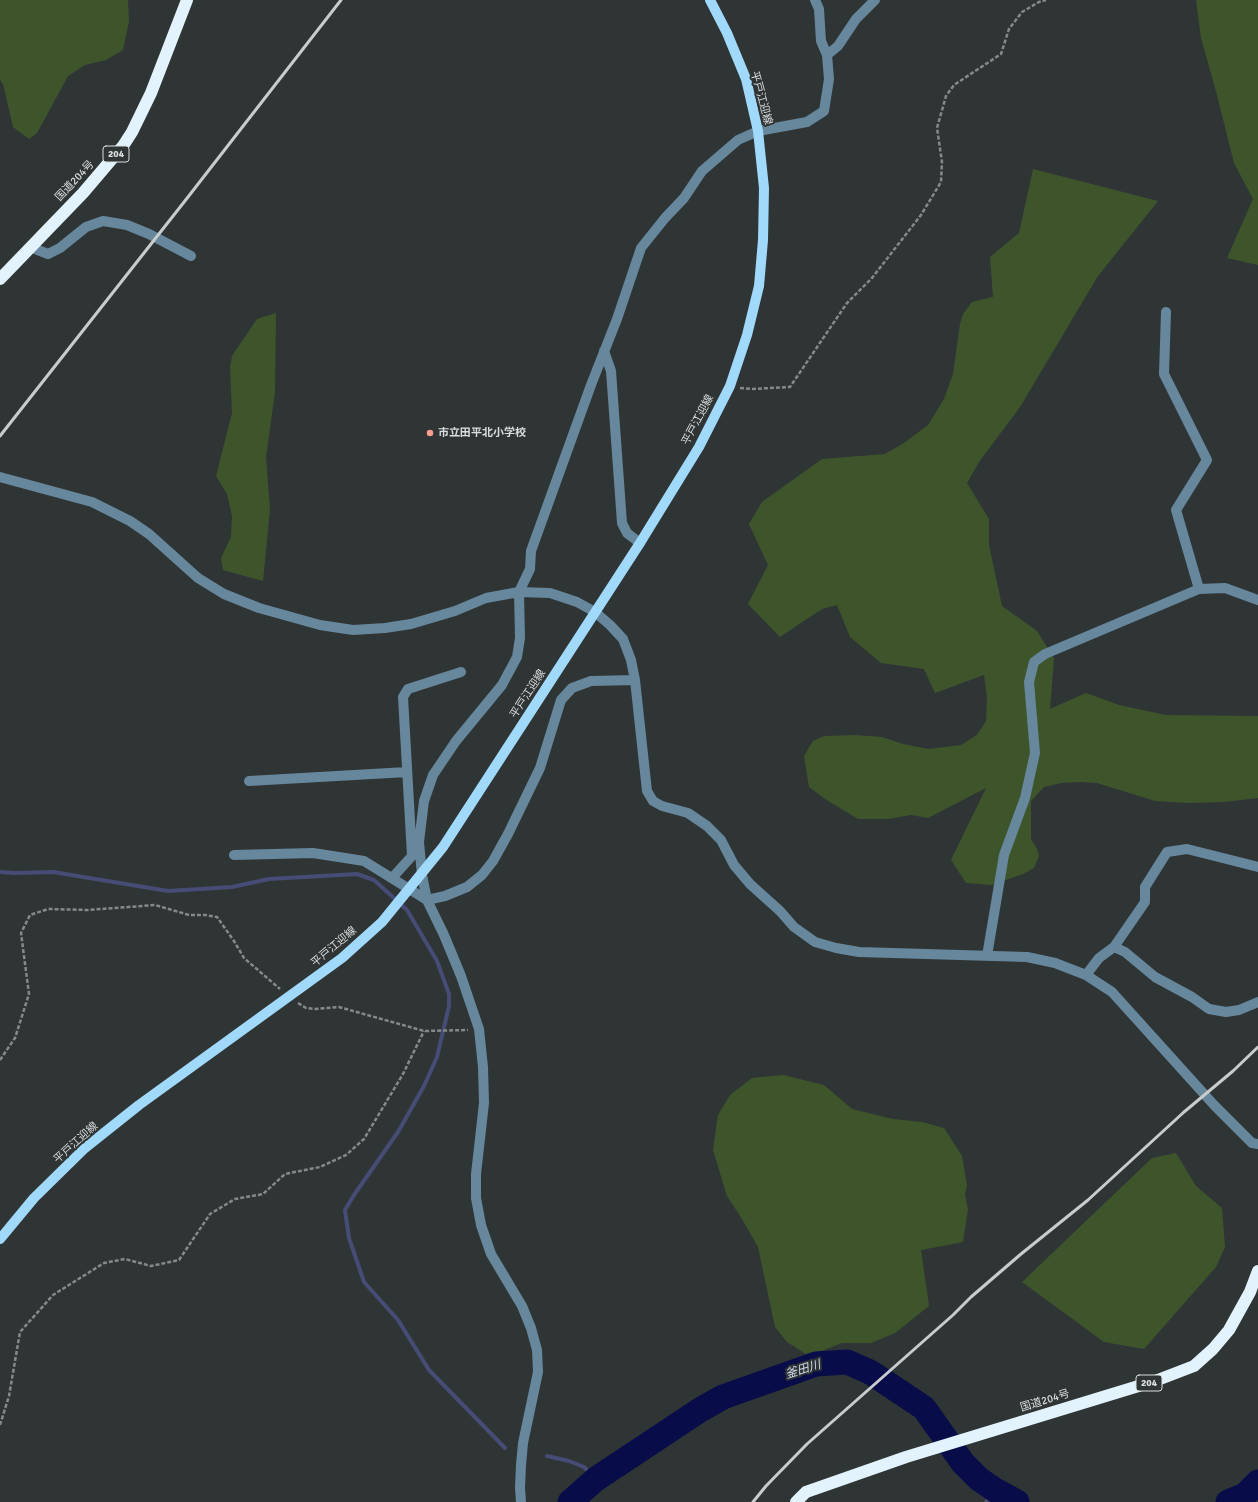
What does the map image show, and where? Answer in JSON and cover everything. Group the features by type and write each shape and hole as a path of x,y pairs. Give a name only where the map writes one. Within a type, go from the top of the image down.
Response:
{"highway":[{"name":"国道204号","path":"0,279 107,165 132,132 151,93 187,0"},
{"name":"国道204号","path":"796,1502 806,1492 906,1457 1156,1381 1194,1366 1213,1349 1229,1330 1250,1292 1258,1271"}],"main road":[{"name":"平戸江迎線","path":"0,1239 34,1198 85,1148 139,1105 342,958 382,922 443,847 640,543 699,447 730,386 747,335 759,286 763,240 764,188 758,131 746,79 727,33 710,0"}],"street":[{"path":"521,1502 520,1488 523,1443 538,1372 537,1350 531,1328 522,1306 491,1254 481,1225 476,1190 476,1174 484,1103 483,1067 479,1030 461,976 444,935 427,900 422,875 420,842 424,801 433,775 456,741 502,685 516,658 520,638 519,592 530,569 531,551 617,319 641,248 665,218 684,198 702,171 738,140 758,131 807,122 824,111 829,79 827,55 821,42 819,9 815,0"},
{"path":"827,55 838,46 856,19 875,0"},
{"path":"30,247 48,254 60,248 86,227 103,221 127,225 149,234 191,256"},
{"path":"1166,312 1164,374 1207,460 1176,510 1199,589"},
{"path":"604,351 611,371 622,523 627,533 640,543"},
{"path":"0,476 92,502 130,521 150,534 198,578 224,594 259,608 320,625 353,630 385,628 411,624 455,611 486,598 519,592 550,593 577,602 594,612 610,625 623,639 631,660 635,680 648,791 653,801 662,806 688,812 706,826 721,840 734,865 750,884 780,911 794,927 815,942 859,952 1027,958 1055,963 1086,975 1112,992 1214,1105 1252,1142 1258,1144"},
{"path":"987,956 1004,855 1025,798 1035,753 1029,682 1034,662 1045,654 1199,589 1224,588 1258,600"},
{"path":"392,878 412,856 403,697 408,689 461,672"},
{"path":"234,855 313,853 364,861 427,900 445,896 467,887 482,875 493,861 508,834 540,768 561,700 572,688 591,681 635,680"},
{"path":"249,781 407,772"},
{"path":"1086,975 1099,958 1114,947 1145,902 1145,887 1167,852 1187,849 1258,867"},
{"path":"1114,947 1125,952 1155,978 1192,997 1209,1010 1226,1012 1239,1010 1258,1002"}],"path":[{"path":"730,386 752,389 790,387 847,303 872,278 921,215 941,182 942,162 936,128 946,96 954,85 1001,54 1008,29 1022,12 1039,2 1046,0"},
{"path":"0,1060 15,1038 29,994 21,933 30,915 48,909 88,910 155,905 188,916 205,915 217,917 244,958 289,997 306,1008 339,1008 424,1031 479,1030"},
{"path":"0,1425 9,1396 20,1332 53,1295 104,1263 125,1259 151,1266 179,1260 210,1214 235,1199 263,1194 285,1174 320,1167 346,1155 364,1139 403,1074 424,1031"}],"green space":[{"path":"0,0 128,0 129,21 123,50 106,60 85,65 68,76 37,133 29,139 13,127 3,84 0,80"},
{"path":"1196,0 1258,0 1258,265 1227,258 1253,199 1234,163 1201,38"},
{"path":"1033,169 1158,201 1098,276 1020,407 979,462 967,483 989,519 989,545 1002,606 1037,631 1054,658 1050,709 1086,693 1119,705 1166,715 1258,716 1258,798 1224,802 1188,803 1155,801 1097,783 1061,783 1044,787 1031,801 1031,839 1039,856 1034,868 1023,874 991,885 966,883 951,860 986,788 928,818 911,815 888,819 858,819 825,799 809,787 804,756 813,741 824,736 855,735 882,737 903,744 928,749 961,745 977,735 986,721 987,698 984,675 935,693 924,669 881,663 850,637 837,605 822,609 780,637 748,604 768,565 749,524 762,502 822,459 885,454 904,443 928,425 944,399 953,374 960,324 963,314 972,302 993,297 990,257 1019,233"},
{"path":"276,313 275,392 266,457 270,509 263,581 223,570 221,558 231,537 232,516 227,494 216,476 232,413 230,367 232,356 257,319"},
{"path":"783,1075 824,1085 852,1109 893,1119 922,1122 944,1128 962,1156 967,1185 965,1195 968,1209 963,1242 921,1250 929,1306 895,1333 871,1343 842,1343 824,1350 806,1354 787,1342 775,1327 758,1247 727,1196 713,1150 718,1115 730,1095 752,1078"},
{"path":"1176,1153 1196,1186 1222,1208 1225,1247 1216,1267 1144,1349 1104,1342 1022,1282 1152,1158"}],"waterway":[{"path":"0,872 53,872 168,891 232,887 269,879 357,874 374,880 407,910 437,961 449,994 449,1006 437,1057 424,1086 398,1132 345,1210 349,1238 364,1282 398,1320 429,1370 505,1448"},
{"name":"釜田川","path":"570,1502 596,1479 700,1410 723,1397 816,1364 847,1362 870,1372 924,1408 963,1463 979,1479 1017,1502"},
{"path":"547,1456 569,1461 584,1467 596,1479"},
{"name":"釜田川","path":"1228,1502 1245,1495 1258,1482"},
{"path":"986,1502 995,1490"}],"railway":[{"path":"0,436 341,0"},
{"path":"753,1502 766,1486 807,1444 953,1315 971,1297 1088,1200 1258,1047"}],"place":[{"name":"市立田平北小学校","path":"430,433"}]}
